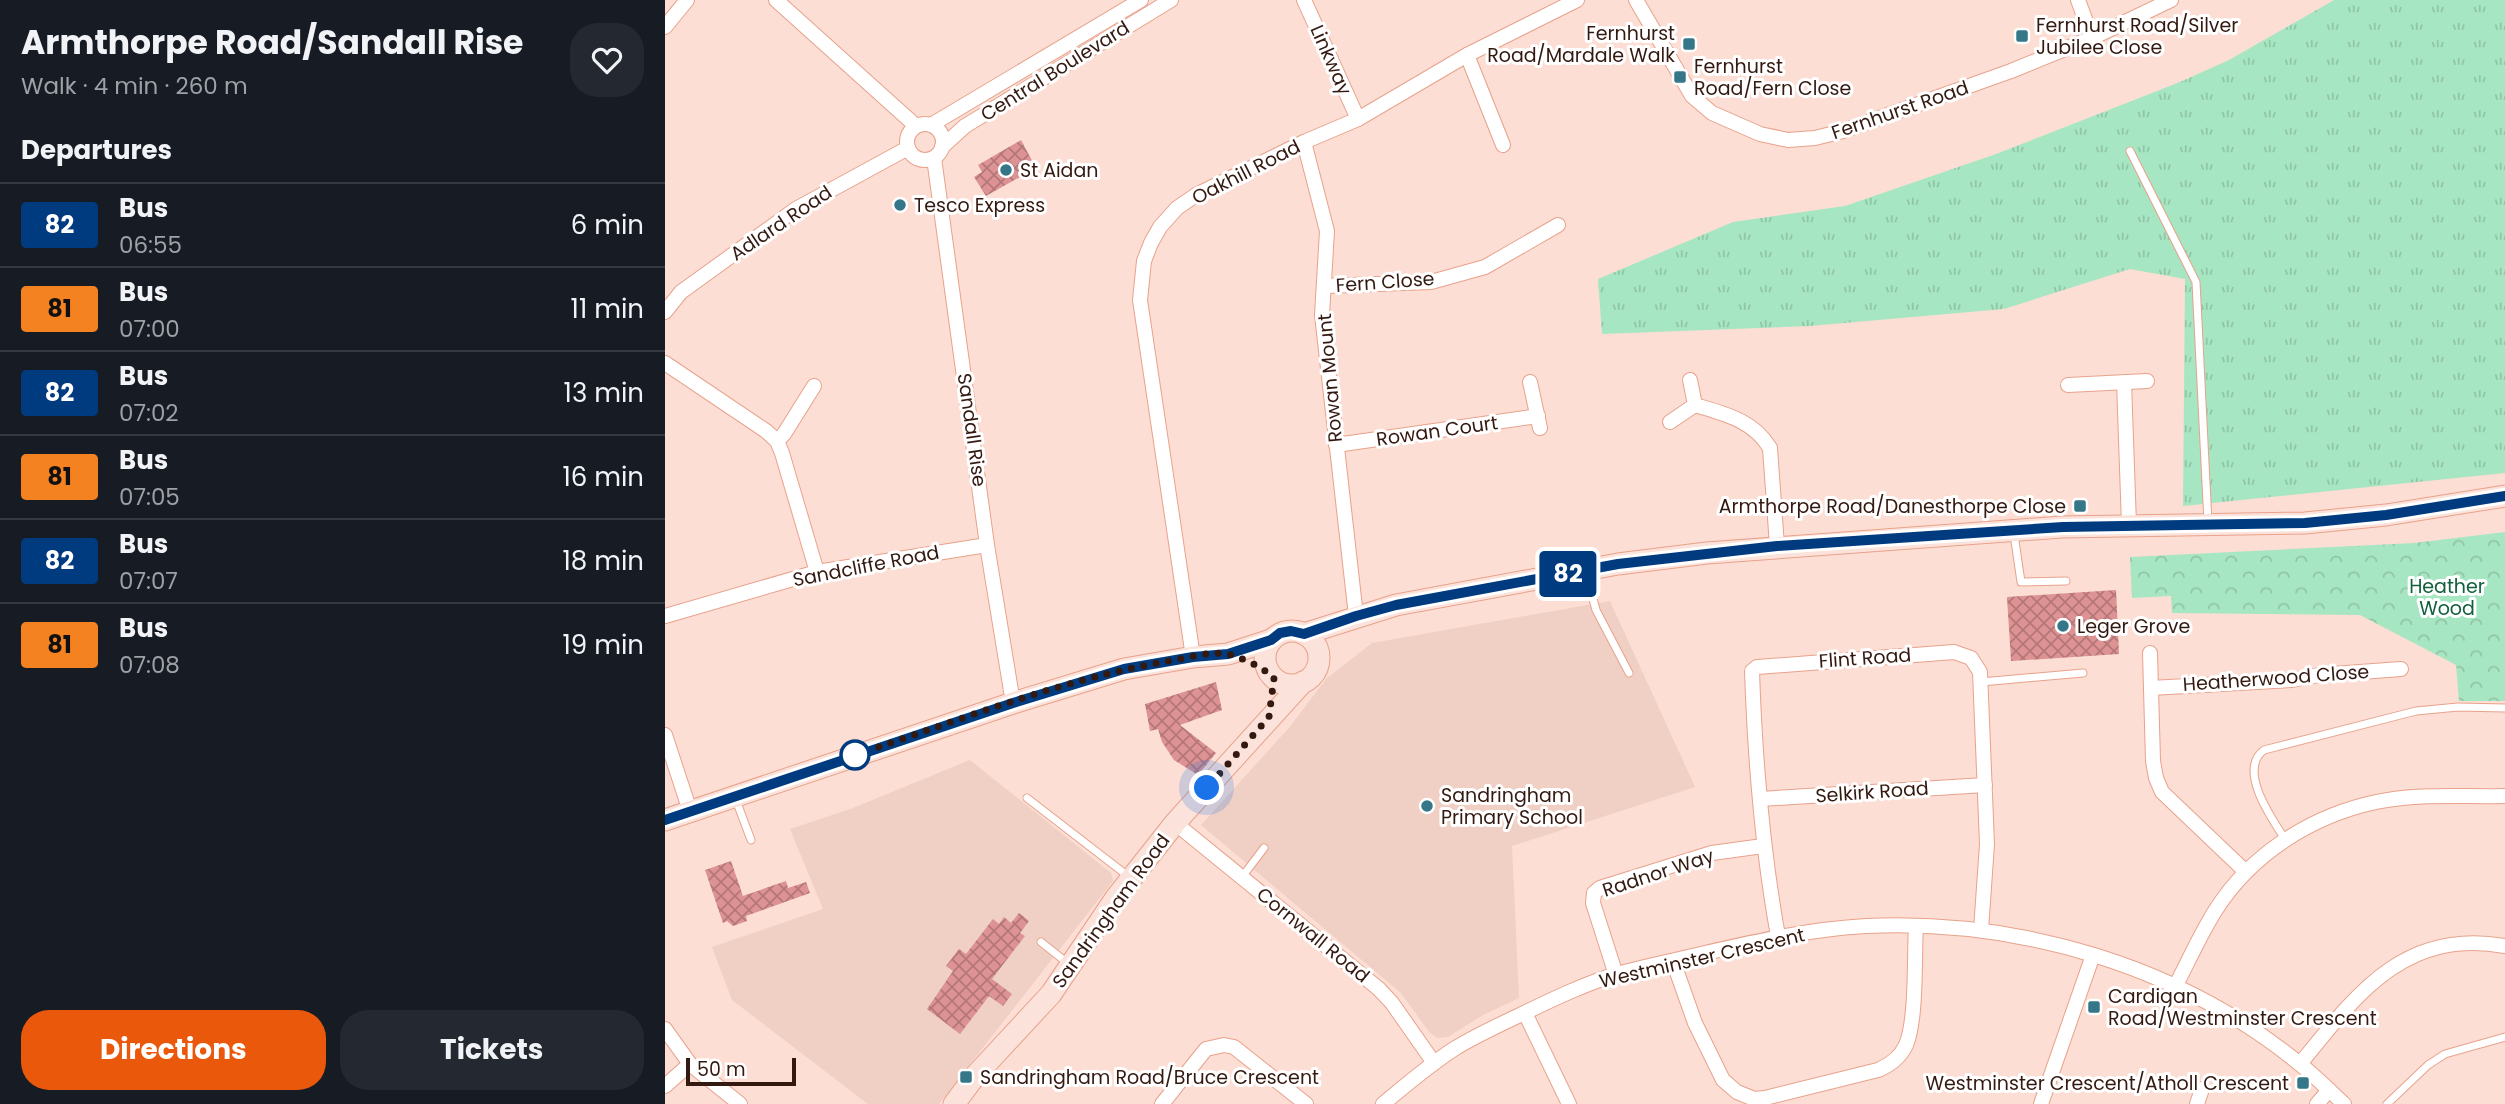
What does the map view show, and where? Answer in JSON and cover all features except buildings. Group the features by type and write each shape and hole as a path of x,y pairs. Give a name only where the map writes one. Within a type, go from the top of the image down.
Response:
{"street":[{"path":"665,27 687,0"},
{"path":"776,0 916,126"},
{"name":"Central Boulevard","path":"938,153 965,126 1111,27 1142,0"},
{"name":"Central Boulevard","path":"931,125 1111,27 1171,0"},
{"name":"Linkway","path":"1304,0 1358,119"},
{"name":"Oakhill Road","path":"1193,657 1140,300 1145,261 1160,227 1177,208 1196,195 1304,142 1358,119 1467,55 1577,0"},
{"name":"Fernhurst Road","path":"1636,0 1692,96 1712,113 1731,123 1760,134 1787,140 1815,138 1843,131 2011,71 2092,38 2171,0"},
{"path":"2078,0 2092,38"},
{"path":"1467,55 1503,145"},
{"path":"931,125 941,133 938,153 921,159 908,148 909,134 916,126 931,125"},
{"name":"Rowan Mount","path":"1304,142 1327,230 1322,315 1356,616"},
{"name":"Adlard Road","path":"665,313 688,286 796,209 908,148"},
{"name":"Sandall Rise","path":"938,153 988,545 1013,703"},
{"name":"Fern Close","path":"1325,286 1431,282 1485,267 1559,225"},
{"path":"665,363 777,441 817,572"},
{"path":"1690,380 1695,405"},
{"path":"2068,385 2147,381"},
{"name":"Rowan Court","path":"1336,445 1539,422 1530,382"},
{"path":"2124,383 2129,525"},
{"path":"777,441 814,386"},
{"path":"1670,422 1695,405"},
{"path":"1695,405 1730,415 1754,427 1770,448 1777,546"},
{"path":"1304,634 1396,605 1618,564 1777,546 2013,530 2129,525 2305,523 2386,515 2505,496"},
{"name":"Sandcliffe Road","path":"665,615 817,572 988,545"},
{"path":"1318,656 1344,632 1356,616"},
{"path":"665,820 1013,703 1124,669 1228,654 1291,631 1304,634 1313,642 1318,656 1312,676 1292,685 1282,683 1228,654"},
{"path":"1269,717 1271,675 1265,662 1265,652 1271,640"},
{"name":"Flint Road","path":"1778,936 1763,846 1754,743 1752,671 1757,667 1954,652 1971,658 1976,663 1981,682"},
{"path":"2150,653 2153,761 2162,792 2246,873"},
{"name":"Heatherwood Close","path":"2151,688 2292,680 2401,669"},
{"name":"Sandringham Road","path":"954,1104 975,1076 1051,993 1131,879 1175,823 1303,682"},
{"path":"1981,682 1987,844 1981,930"},
{"path":"665,735 690,811"},
{"name":"Selkirk Road","path":"1760,799 1985,785"},
{"path":"2175,987 2215,911 2246,873 2285,839 2322,819 2378,802 2409,798 2505,796"},
{"name":"Cornwall Road","path":"1175,823 1379,989 1434,1063"},
{"name":"Radnor Way","path":"1616,975 1593,903 1594,893 1600,888 1712,853 1763,846"},
{"name":"Westminster Crescent","path":"1383,1104 1434,1063 1473,1037 1567,993 1616,975 1778,936 1867,926 1981,930 2053,943 2133,969 2175,987 2230,1016 2300,1064 2344,1104"},
{"path":"1673,961 1695,1023 1723,1080 1737,1093 1754,1099 1765,1098 1878,1070 1892,1064 1900,1055 1905,1047 1912,1017 1916,926"},
{"path":"2300,1064 2351,1002 2379,976 2398,963 2423,951 2457,943 2505,946"},
{"path":"2041,1104 2094,956"},
{"path":"1525,1013 1569,1104"},
{"path":"665,1028 689,1065 740,1104"},
{"path":"1162,1104 1206,1049 1224,1045 1234,1047 1306,1104"},
{"path":"665,1086 689,1065"},
{"path":"2197,1104 2202,1088"},
{"path":"2317,1104 2329,1090"}],"lane":[{"path":"2130,151 2196,282 2208,524"},
{"path":"2013,530 2021,582 2066,581"},
{"path":"1585,571 1596,610 1629,673"},
{"path":"1981,682 2083,673"},
{"path":"2285,839 2259,799 2255,762 2264,750 2416,711 2458,707 2505,708"},
{"path":"735,796 751,840"},
{"path":"1027,798 1131,879"},
{"path":"1242,877 1264,848"},
{"path":"1041,942 1070,965"},
{"path":"2387,1104 2428,1065 2445,1054 2505,1037"}],"shaded area":[{"name":"Sandringham Primary School","path":"1610,601 1695,787 1512,846 1519,998 1483,1015 1448,1037 1438,1038 1430,1033 1401,993 1201,825 1288,729 1327,678 1372,643"},
{"path":"970,760 1111,873 1113,881 939,1104 868,1104 732,1000 712,947 823,909 790,829 853,808"}],"green space":[{"path":"2334,0 2505,0 2505,473 2183,506 2185,279 2130,269 2004,309 1810,326 1602,334 1598,279 1733,222 1845,206 1996,154 2229,60"},
{"name":"Heather Wood","path":"2505,532 2505,701 2459,701 2456,665 2360,615 2172,613 2171,596 2132,598 2130,557 2414,543"}],"bus line":[{"name":"82","path":"665,820 818,767 1124,669 1228,654 1271,640 1280,633 1291,631 1304,634 1396,605 1618,564 1777,546 2063,527 2305,523 2386,515 2505,496"}],"place":[{"name":"Fernhurst Road/Silver Jubilee Close","path":"2022,36"},
{"name":"Fernhurst Road/Mardale Walk","path":"1689,44"},
{"name":"Fernhurst Road/Fern Close","path":"1680,77"},
{"name":"St Aidan","path":"1006,170"},
{"name":"Tesco Express","path":"900,205"},
{"name":"Armthorpe Road/Danesthorpe Close","path":"2080,506"},
{"name":"Leger Grove","path":"2063,626"},
{"name":"Sandringham Primary School","path":"1427,806"},
{"name":"Cardigan Road/Westminster Crescent","path":"2094,1007"},
{"name":"Sandringham Road/Bruce Crescent","path":"966,1077"},
{"name":"Westminster Crescent/Atholl Crescent","path":"2303,1083"}],"route":[{"path":"855,755 1124,669 1228,654 1268,671 1274,678 1269,717 1207,788"}]}
